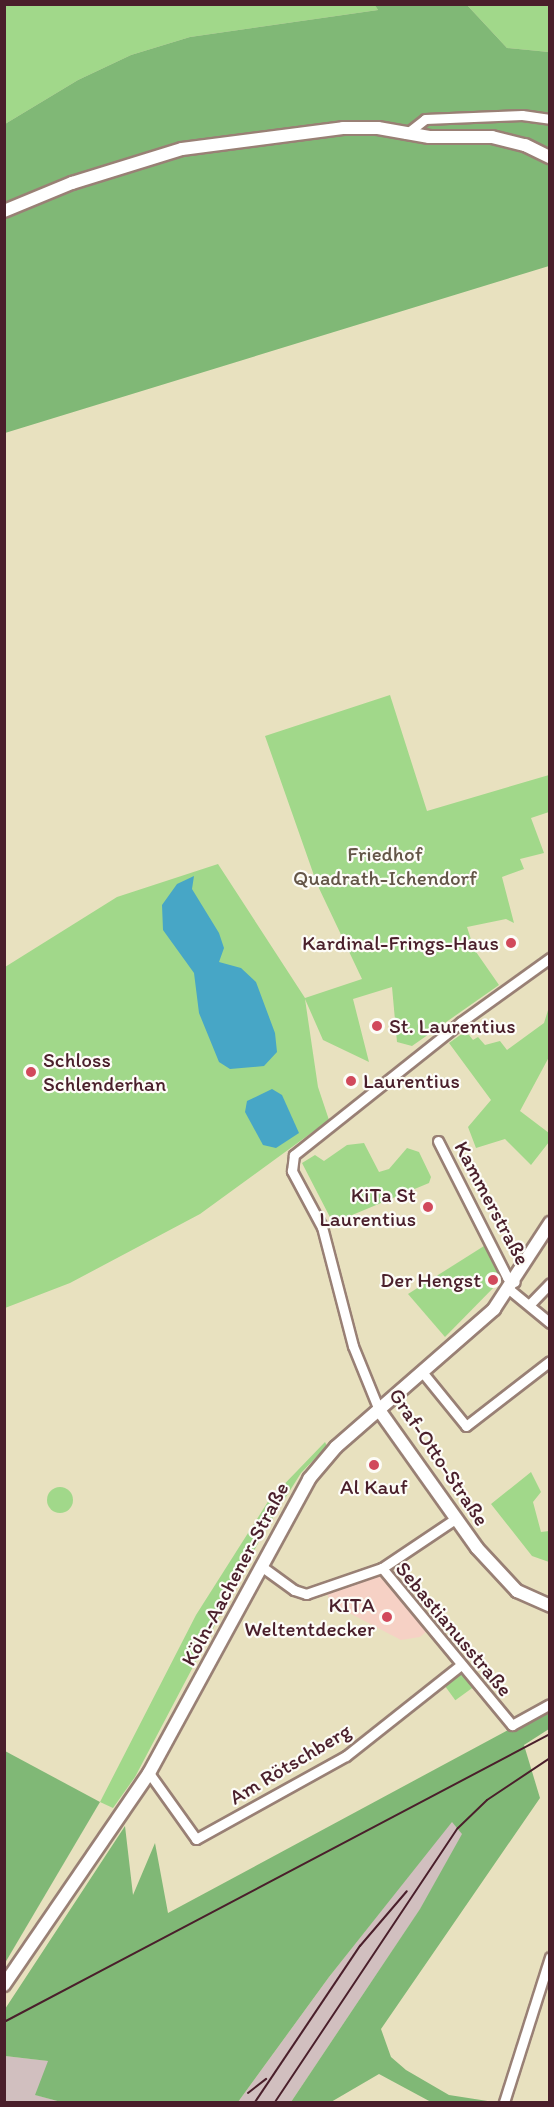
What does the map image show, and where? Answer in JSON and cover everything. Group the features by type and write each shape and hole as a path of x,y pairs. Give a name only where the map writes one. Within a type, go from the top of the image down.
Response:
{"main road":[{"path":"4,211 72,183 182,149 343,128 378,128 406,134 492,138 525,145 549,157"},
{"name":"Köln-Aachener-Straße","path":"4,1985 149,1773 309,1479 336,1447 484,1320 512,1286 549,1223"},
{"name":"Graf-Otto-Straße","path":"379,1410 455,1519 517,1591 549,1606"}],"street":[{"path":"406,134 425,119 522,115 549,119"},
{"name":"Graf-Otto-Straße","path":"379,1410 353,1346 322,1227 291,1164 294,1155 461,1022 549,958"},
{"name":"Kammerstraße","path":"438,1141 512,1286 549,1323"},
{"path":"530,1304 549,1283"},
{"path":"423,1373 466,1426 549,1361"},
{"path":"382,1568 455,1519"},
{"name":"Sebastianusstraße","path":"261,1566 294,1590 306,1594 382,1568 512,1725 549,1704"},
{"name":"Am Rötschberg","path":"149,1773 196,1839 346,1756 461,1665"},
{"path":"504,2103 549,1957"}],"shaded area":[{"name":"KITA Weltentdecker","path":"379,1576 428,1630 420,1637 401,1640 332,1604 327,1594"},
{"path":"452,1821 463,1834 421,1908 291,2102 238,2102 329,1977"},
{"path":"5,2056 49,2061 36,2095 61,2102 5,2102"}],"green space":[{"path":"375,4 378,10 190,37 131,55 78,80 5,124 5,5"},
{"path":"375,5 467,5 507,48 549,52 549,266 5,433 5,124 78,80 131,55 190,37 378,10"},
{"path":"467,5 549,5 549,52 507,48"},
{"name":"Friedhof Quadrath-Ichendorf","path":"390,695 427,811 549,775 549,812 531,818 544,853 520,859 524,869 502,877 514,923 506,919 467,927 474,949 499,985 412,1046 397,1042 392,987 353,999 369,1062 323,1040 305,999 318,1087 329,1120 200,1214 70,1283 5,1308 5,967 117,897 218,864 305,998 362,979 317,884 265,736"},
{"path":"549,1007 549,1057 520,1111 549,1133 549,1142 531,1165 505,1139 476,1148 468,1127 491,1100 449,1043 466,1031 473,1040 478,1037 485,1045 500,1041 507,1050 544,1023"},
{"path":"364,1143 379,1172 389,1169 407,1148 419,1152 431,1177 429,1183 333,1223 302,1163 315,1155 324,1161 347,1145"},
{"path":"484,1246 503,1278 445,1337 408,1294"},
{"path":"325,1442 327,1446 301,1473 264,1532 135,1777 113,1808 100,1802 196,1615 269,1500"},
{"path":"531,1472 541,1492 533,1502 541,1532 549,1531 549,1562 532,1556 491,1504"},
{"path":"60,1487 69,1491 73,1500 69,1509 60,1513 51,1509 47,1500 51,1491"},
{"path":"461,1669 474,1687 455,1700 442,1683"},
{"path":"549,1708 549,1729 524,1745 540,1798 381,2029 391,2057 406,2070 449,2095 494,2102 431,2102 379,2074 331,2102 291,2102 420,1909 462,1834 452,1822 329,1977 238,2102 61,2102 35,2095 48,2061 5,2056 5,2009 125,1826 133,1895 155,1843 168,1913"},
{"path":"5,1751 100,1802 5,1963"}],"water":[{"path":"194,876 192,889 219,933 224,948 219,962 241,968 256,982 275,1033 277,1052 264,1066 230,1069 219,1062 199,1013 194,973 163,930 162,905 177,884"},
{"path":"272,1089 282,1095 299,1133 276,1148 263,1145 245,1112 247,1101"}],"railway":[{"path":"4,2022 550,1734"},
{"path":"275,2102 458,1828 487,1800 550,1758"},
{"path":"255,2102 360,1946 407,1891"},
{"path":"248,2093 266,2079"}],"place":[{"name":"Kardinal-Frings-Haus","path":"511,943"},
{"name":"St. Laurentius","path":"377,1026"},
{"name":"Schloss Schlenderhan","path":"31,1072"},
{"name":"Laurentius","path":"351,1081"},
{"name":"KiTa St Laurentius","path":"428,1207"},
{"name":"Der Hengst","path":"493,1280"},
{"name":"Al Kauf","path":"374,1465"},
{"name":"KITA Weltentdecker","path":"387,1617"}]}
